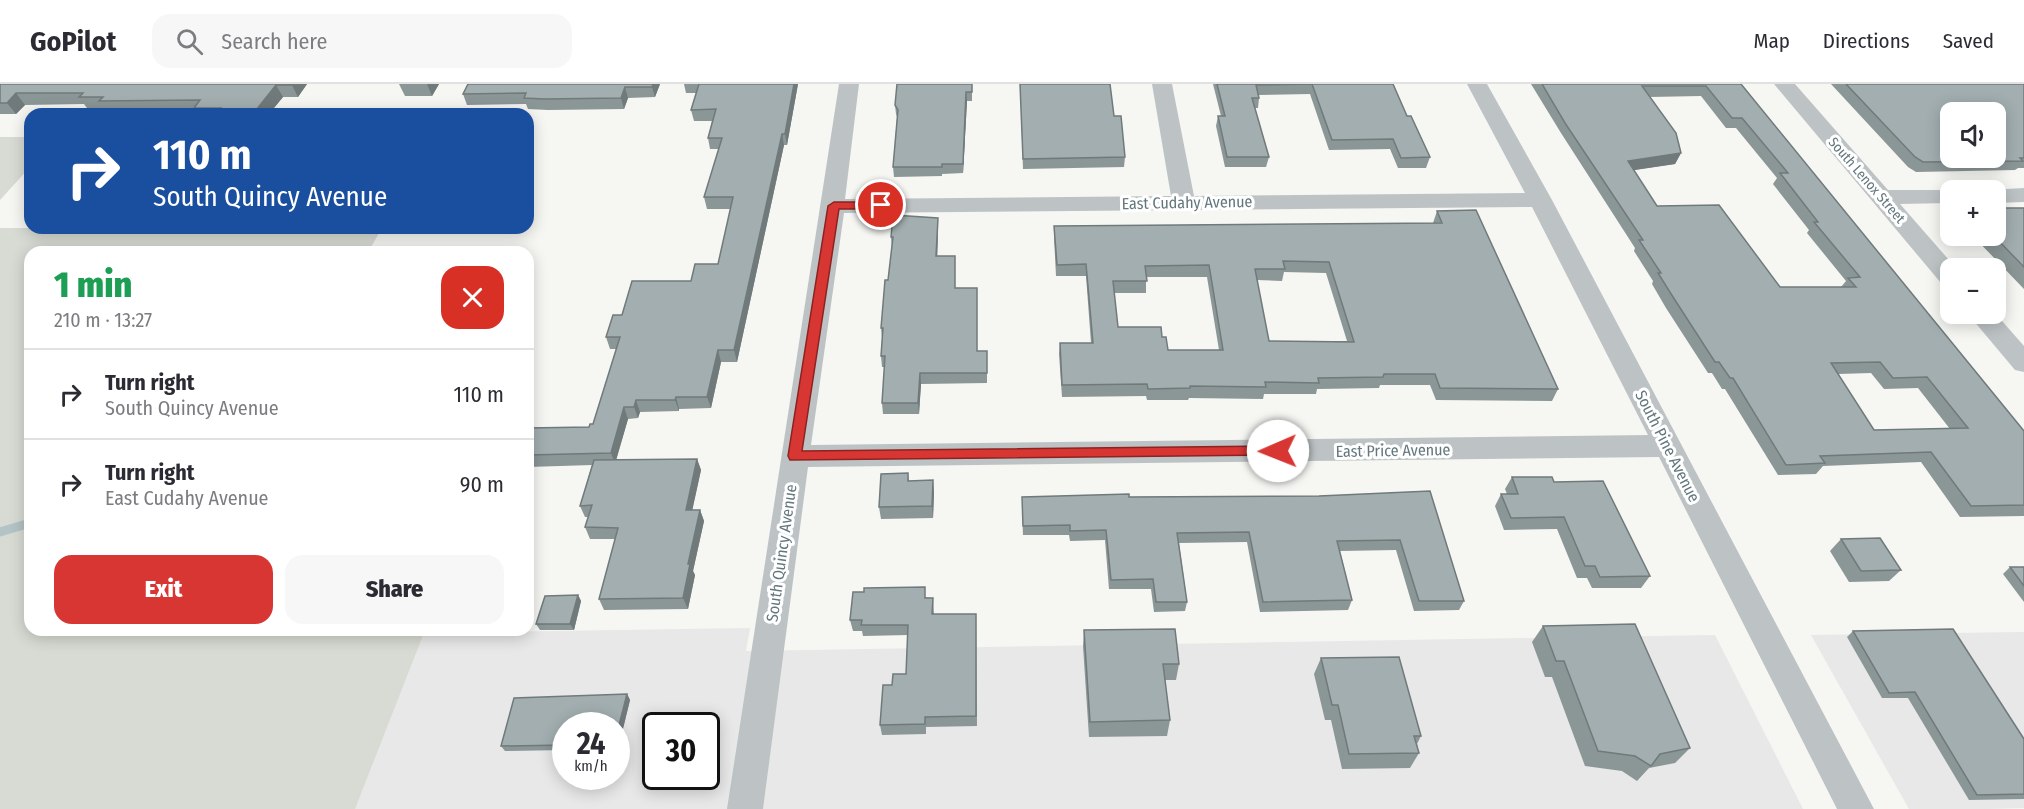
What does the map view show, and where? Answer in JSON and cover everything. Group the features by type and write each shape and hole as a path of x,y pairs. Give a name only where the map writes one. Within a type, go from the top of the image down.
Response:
{"street":[{"name":"South Quincy Avenue","path":"745,809 795,456 834,206 849,84"},
{"path":"1162,84 1184,202"},
{"name":"South Pine Avenue","path":"1477,84 1540,200 1856,809"},
{"name":"South Lenox Street","path":"1784,84 1940,265"},
{"path":"2006,196 2024,195"},
{"path":"1882,197 1940,196"},
{"name":"East Cudahy Avenue","path":"834,206 1540,200"},
{"path":"1991,324 2024,363"},
{"name":"East Price Avenue","path":"795,456 1668,446"}],"shaded area":[{"path":"0,137 24,137 24,174 0,200"},
{"path":"0,228 24,228 24,234 378,234 372,246 24,246 24,636 534,636 534,631 750,628 746,651 1715,635 1803,809 0,809"},
{"path":"0,228 24,228 24,234 378,234 372,246 24,246 24,636 423,636 355,809 0,809"},
{"path":"2024,632 2024,808 1989,809 1909,809 1811,635"}],"building":[{"path":"0,84 293,84 276,85 258,108 194,108 200,100 99,101 103,97 79,97 83,93 16,93 7,103 0,103"},
{"path":"468,84 653,84 652,87 625,87 621,98 544,99 524,98 526,93 463,94"},
{"path":"699,84 794,84 785,134 782,134 734,350 718,350 707,397 636,400 634,407 624,407 611,453 534,455 534,428 589,427 593,424 620,337 606,337 613,315 622,315 632,281 691,281 695,264 718,264 733,197 704,197 722,138 708,138 716,109 691,110"},
{"path":"897,84 972,84 972,92 966,92 963,164 942,164 942,167 893,167 898,110 895,105"},
{"path":"1020,84 1110,84 1114,116 1121,116 1125,157 1023,159"},
{"path":"1217,84 1312,84 1256,85 1259,98 1252,98 1269,157 1227,157 1218,116 1225,116"},
{"path":"1312,84 1393,84 1407,116 1411,116 1430,157 1401,158 1393,139 1332,140"},
{"path":"1542,84 1741,84 2024,431 2024,505 1971,506 1931,452 1820,456 1825,463 1786,465 1733,378 1730,378 1719,362 1715,362 1639,240 1643,240 1565,123","holes":["1642,86 1706,86 1732,118 1742,118 1788,173 1780,173 1818,222 1814,222 1860,277 1848,278 1856,287 1780,287 1719,205 1657,206 1628,161 1681,153 1676,133","1880,362 1893,378 1927,377 1968,428 1874,430 1831,363"]},
{"path":"1846,84 2024,84 2024,158 2020,158 2023,161 2006,161 2006,102 1940,102 1940,162 1923,162 1915,157"},
{"path":"2006,208 2024,208 2024,267 2004,246 2006,246"},
{"path":"1476,210 1558,389 1440,388 1435,374 1318,378 1319,383 1265,382 1266,387 1190,386 1190,388 1148,389 1147,384 1062,385 1060,343 1093,343 1086,264 1057,265 1054,226 1442,223 1437,211","holes":["1283,261 1329,262 1354,342 1269,341 1255,269 1285,269","1209,265 1223,350 1168,350 1166,337 1162,337 1161,327 1118,327 1113,281 1147,281 1145,266"]},
{"path":"893,215 938,218 936,256 955,256 955,288 977,288 977,351 987,351 987,373 920,373 918,403 882,403 885,356 881,356 883,328 881,328 885,280 888,280 893,237 891,237"},
{"path":"697,459 686,510 700,510 683,598 599,599 618,528 585,527 592,505 580,506 594,460"},
{"path":"908,473 908,481 933,480 932,506 879,507 881,474"},
{"path":"1512,477 1552,477 1554,482 1603,481 1650,576 1600,577 1595,566 1585,566 1564,517 1511,518 1501,494 1518,494"},
{"path":"1430,491 1464,601 1419,601 1400,540 1337,541 1352,600 1263,602 1249,532 1177,533 1187,602 1156,602 1153,579 1111,580 1106,530 1070,531 1070,525 1023,526 1022,497 1129,494 1129,497 1319,496"},
{"path":"1880,538 1901,570 1861,571 1841,539"},
{"path":"2010,567 2024,567 2024,586"},
{"path":"925,587 925,598 933,598 932,614 976,614 976,716 925,717 925,724 880,725 883,685 892,685 893,674 906,674 908,625 861,625 862,620 850,620 853,592 864,592 864,588"},
{"path":"578,595 570,624 536,624 545,596"},
{"path":"1635,624 1690,748 1660,754 1651,766 1635,756 1598,751 1564,661 1556,661 1543,626"},
{"path":"1175,629 1179,664 1163,664 1170,720 1090,722 1084,630"},
{"path":"1953,629 2024,739 2024,794 1977,795 1915,692 1889,693 1853,631"},
{"path":"1399,657 1421,736 1414,736 1419,753 1349,754 1338,705 1332,705 1321,658"},
{"path":"627,694 622,712 552,712 552,745 501,746 514,698"}],"waterway":[{"path":"0,532 24,525"}],"route":[{"path":"881,205 834,206 795,456 1278,451"}]}
